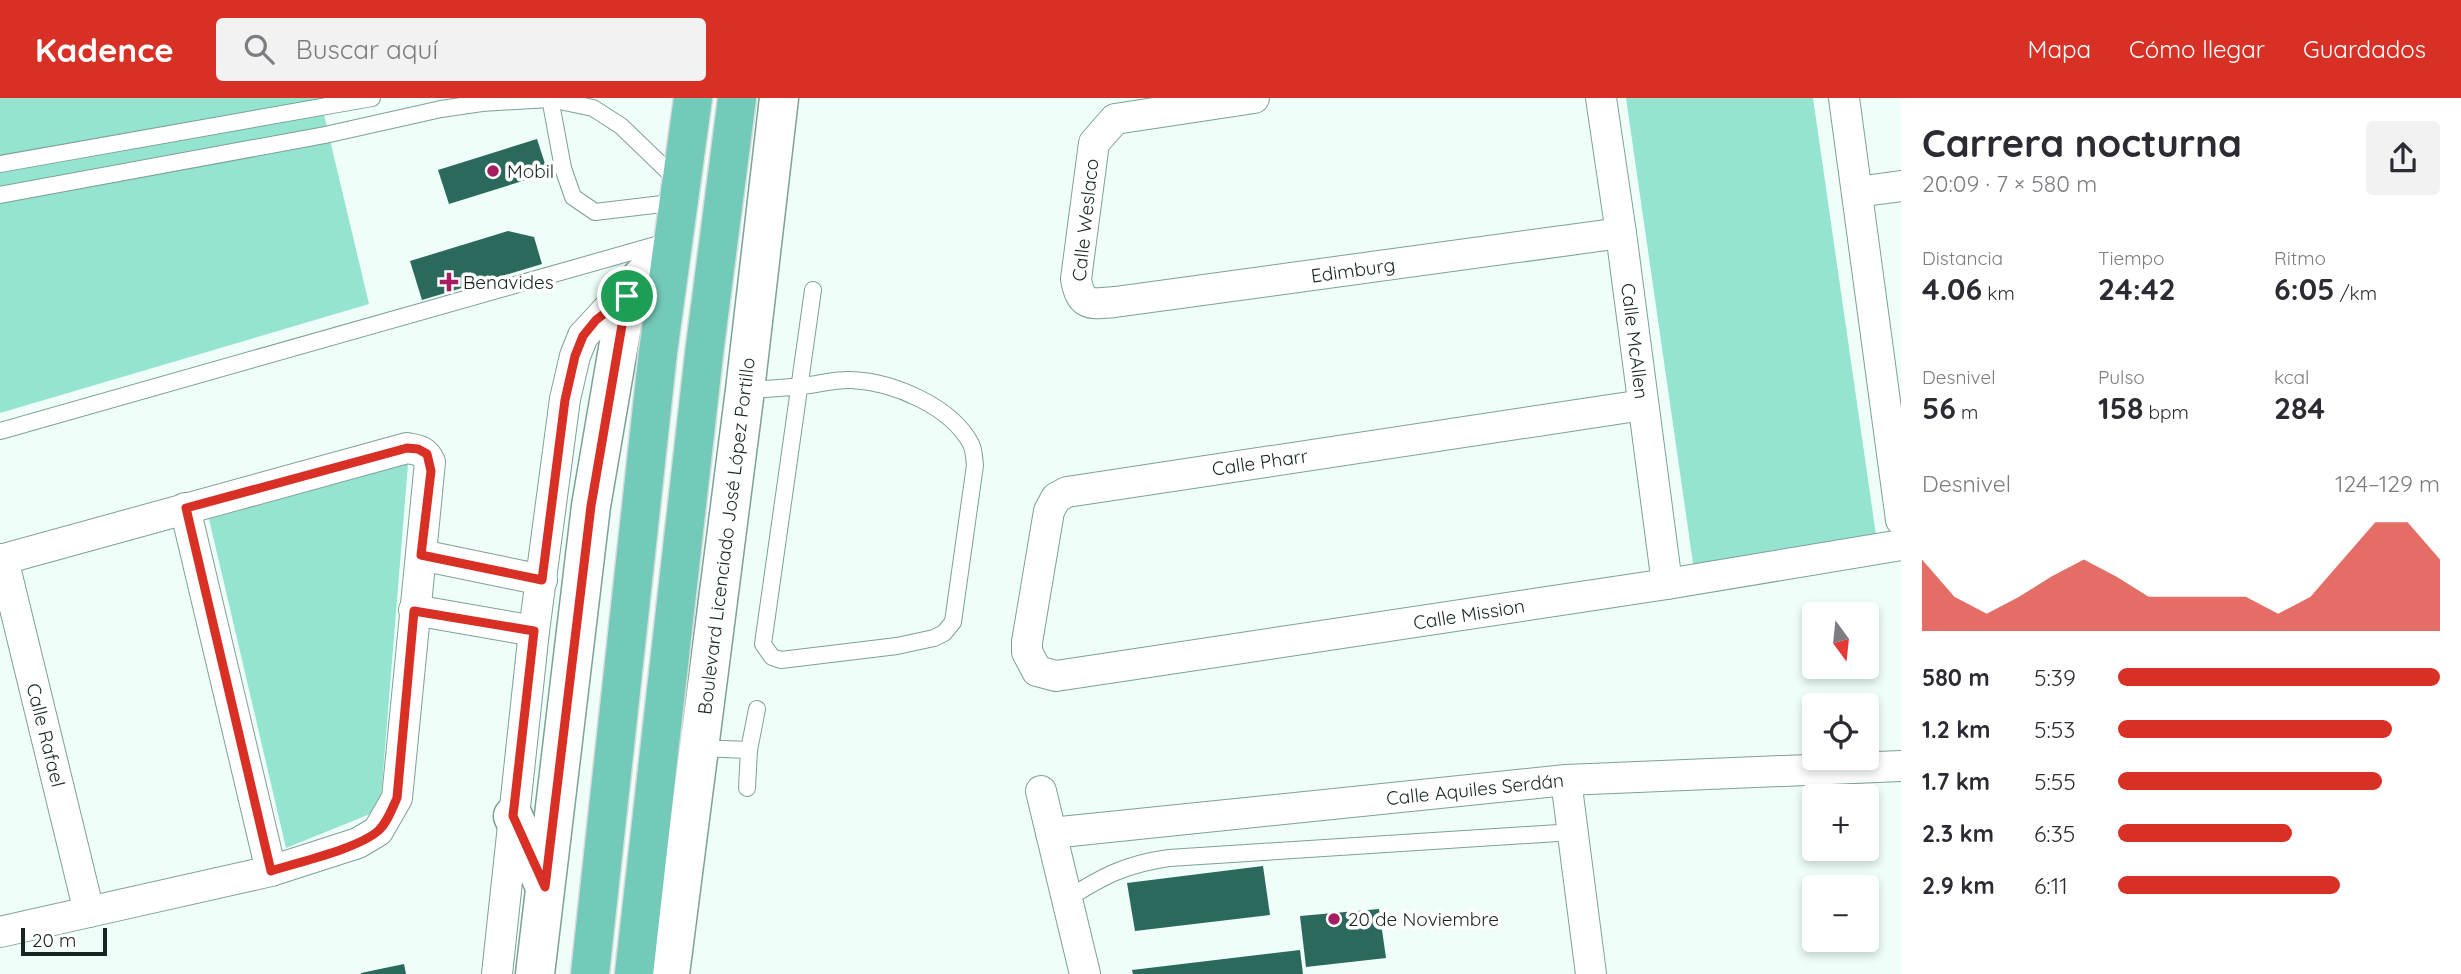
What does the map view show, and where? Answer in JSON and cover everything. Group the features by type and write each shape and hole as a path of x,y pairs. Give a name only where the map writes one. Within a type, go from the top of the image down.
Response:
{"highway":[{"path":"590,974 658,352 693,98"},
{"path":"634,974 704,354 737,98"}],"street":[{"name":"Boulevard Licenciado José López Portillo","path":"670,974 745,390 779,98"},
{"name":"Calle Weslaco","path":"1084,301 1077,290 1076,279 1094,143 1104,130 1115,118 1254,98"},
{"name":"Calle McAllen","path":"1601,98 1667,584"},
{"path":"1844,98 1857,192 1891,367 1901,520"},
{"path":"1857,192 1901,186"},
{"name":"Edimburg","path":"1084,301 1092,303 1128,300 1621,233"},
{"path":"497,974 534,631 565,400 575,356 589,328 607,310 627,296 671,245"},
{"path":"535,974 591,506 627,296"},
{"name":"Calle Pharr","path":"1037,671 1027,652 1027,642 1049,511 1056,498 1062,495 1075,490 1643,405"},
{"path":"0,932 271,871 358,843 379,831 397,798 414,611 431,471 427,454 418,449 407,448 1,559"},
{"path":"186,508 271,871"},
{"name":"Calle Mission","path":"1037,671 1056,676 1667,584 1901,545"},
{"path":"421,555 542,580"},
{"name":"Calle Rafael","path":"1,559 89,912"},
{"path":"414,611 534,631"},
{"name":"Calle Aquiles Serdán","path":"1051,832 1566,780 1901,766"},
{"path":"1566,780 1591,974"},
{"path":"1041,792 1084,974"},
{"path":"513,816 545,887"}],"lane":[{"path":"0,164 372,98"},
{"path":"0,195 325,135 441,109 481,103 550,99 593,108 621,127 680,193 595,212 573,197 563,168 550,99"},
{"path":"318,108 325,135"},
{"path":"88,149 95,177"},
{"path":"0,431 671,245"},
{"path":"745,390 801,386 849,379 879,383 898,388 947,416 973,446 975,465 953,622 944,633 934,638 897,646 781,660 772,657 763,644 801,386 813,290"},
{"path":"747,788 749,750 757,709"},
{"path":"698,748 749,750"},
{"path":"1067,899 1112,871 1169,858 1573,832"}],"green space":[{"path":"0,98 320,98 369,304 0,413"},
{"path":"1626,98 1813,98 1877,542 1694,570"},
{"path":"408,464 380,810 286,848 209,519"}],"building":[{"name":"Mobil","path":"537,139 548,173 449,204 438,170"},
{"name":"Benavides","path":"508,231 534,237 542,264 422,300 410,261"},
{"path":"1263,866 1270,915 1135,931 1127,883"},
{"path":"1379,909 1386,958 1306,967 1300,916"},
{"path":"1300,950 1303,974 1133,974 1132,970"},
{"path":"404,964 406,974 361,974 361,973"}],"place":[{"name":"Mobil","path":"493,171"},
{"name":"Benavides","path":"449,282"},
{"name":"20 de Noviembre","path":"1334,919"}],"route":[{"path":"627,296 591,506 545,887 513,816 534,631 414,611 397,798 389,815 379,831 358,843 271,871 186,508 407,448 418,449 427,454 431,471 421,555 542,580 565,400 575,356 583,336 596,320 627,296"}]}
